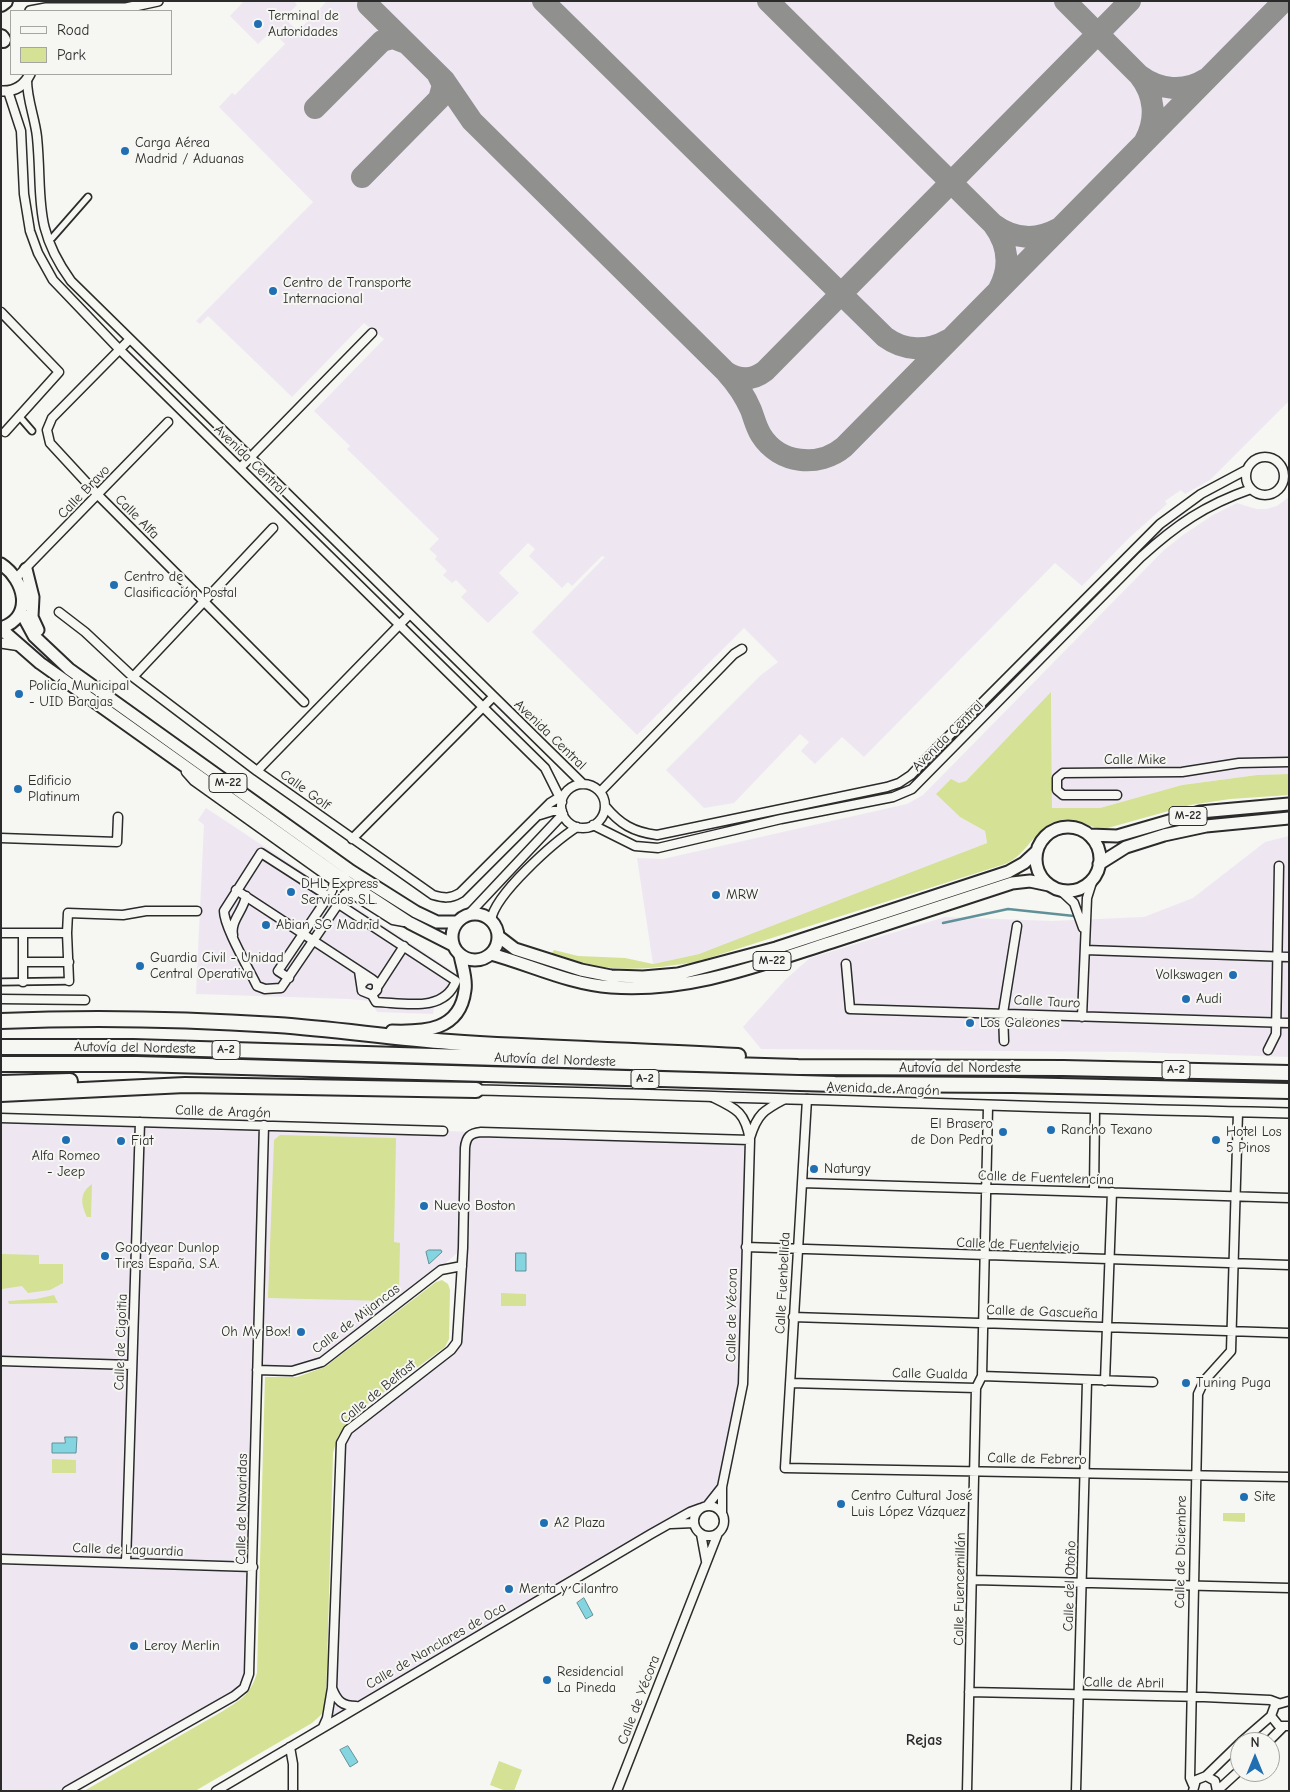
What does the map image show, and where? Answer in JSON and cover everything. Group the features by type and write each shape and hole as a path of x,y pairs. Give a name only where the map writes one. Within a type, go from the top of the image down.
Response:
{"highway":[{"path":"1,4 5,1"},
{"path":"1,1021 89,1017 244,1023 531,1048 797,1060"},
{"name":"Autovía del Nordeste","path":"1,1047 133,1047 798,1067 1063,1068 1289,1073"},
{"path":"416,1056 432,1051 459,1051 1038,1064 1063,1068"},
{"name":"Autovía del Nordeste","path":"1,1064 137,1064 835,1084 1013,1085 1289,1091"},
{"path":"1,1083 79,1081 251,1082 411,1086 476,1090"},
{"path":"1,1094 185,1086 476,1090"}],"main road":[{"path":"1,564 16,578 22,592 21,612 13,622 1,629"},
{"path":"26,569 33,598 32,617 34,625 68,669"},
{"name":"M-22","path":"21,612 34,636 68,669 351,871 416,912 438,922 457,922"},
{"name":"M-22","path":"1,629 23,646 40,663 346,881 410,923 453,945"},
{"name":"M-22","path":"498,936 514,949 581,970 627,976 678,974 776,948 1008,872 1024,863 1036,851 1044,837 1058,828 1074,828 1089,835 1117,836 1200,812 1289,804"},
{"name":"M-22","path":"1099,864 1126,847 1164,835 1206,826 1289,818"},
{"path":"1060,890 1067,891 1082,888 1093,879 1099,864 1099,851 1089,835"},
{"path":"1036,851 1036,866 1043,880 1049,885"},
{"name":"M-22","path":"491,954 570,979 609,987 642,989 680,985 719,977 770,962 1012,883 1030,882 1049,885 1060,890"},
{"path":"316,1029 421,1032 434,1029 456,1014 465,990 460,955 453,945 452,937 457,922 469,914 477,914 491,920 498,936 498,943 491,954 481,960 473,960 460,955"}],"street":[{"path":"36,10 46,8 126,8 158,1"},
{"path":"5,91 22,86 28,77"},
{"name":"Avenida Central","path":"28,77 37,137 41,213 56,260 71,281 583,784"},
{"name":"Avenida Central","path":"5,91 21,131 26,214 38,254 53,280 119,349 545,768 562,798"},
{"path":"52,238 88,197"},
{"path":"1,312 59,372 5,432"},
{"path":"240,468 372,333"},
{"name":"Calle Alfa","path":"129,340 52,418 47,430 50,444 98,495 304,702"},
{"path":"20,416 32,431"},
{"name":"Calle Bravo","path":"16,578 168,422"},
{"path":"1262,457 1276,461 1285,467 1286,482 1276,491 1260,494 1251,489 1247,483 1246,470 1255,459 1262,457"},
{"name":"Avenida Central","path":"605,806 621,824 638,833 657,835 900,783 1160,524 1201,494 1246,470"},
{"name":"Avenida Central","path":"594,825 635,846 658,848 780,819 893,797 912,789 1141,557 1172,529 1202,509 1251,489"},
{"path":"133,677 273,528"},
{"name":"Calle Golf","path":"59,612 85,632 133,677 257,771 433,894 452,898 460,893 538,816 562,798"},
{"path":"257,771 409,615"},
{"path":"1,644 23,646"},
{"path":"600,792 734,654 742,649"},
{"path":"352,839 493,697"},
{"path":"175,760 194,781 334,881 334,886 328,896 278,971 289,978"},
{"name":"Calle Mike","path":"1117,795 1063,795 1057,790 1057,778 1063,773 1182,772 1239,763 1289,762"},
{"path":"491,920 495,905 551,845 577,827 594,825 604,813 605,806 600,792 583,784 576,786 562,798 562,813 566,820 577,827"},
{"path":"538,816 553,811 562,813"},
{"path":"469,914 562,813"},
{"path":"1,838 117,842 118,816"},
{"path":"328,896 261,852 224,911 226,925 234,937 257,986 260,988 279,989 289,978 345,894 352,894 394,920 410,923"},
{"path":"1268,1050 1276,1034 1279,866"},
{"path":"1082,1017 1086,898 1093,879"},
{"path":"236,890 372,979 378,986"},
{"path":"1060,890 1074,904 1084,932"},
{"path":"234,937 234,923 245,907 246,896"},
{"path":"338,903 456,981 449,994 430,1003 376,1002 372,995"},
{"path":"245,907 258,906"},
{"path":"1,982 69,981 68,913 123,915 146,910 197,911"},
{"path":"1004,1042 1003,1013 1017,926"},
{"path":"1,932 67,933"},
{"path":"23,933 24,982"},
{"path":"372,995 404,946"},
{"path":"1085,950 1289,957"},
{"path":"23,962 69,962"},
{"name":"Calle Tauro","path":"846,964 850,1009 1289,1023"},
{"path":"359,971 365,994 372,995"},
{"path":"362,984 366,980 372,979"},
{"path":"1,999 85,1000"},
{"name":"Avenida de Aragón","path":"476,1090 807,1099 988,1107 1289,1114"},
{"name":"Calle de Yécora","path":"712,1097 737,1109 746,1123 750,1140"},
{"name":"Calle de Yécora","path":"722,1513 722,1487 743,1384 750,1140 755,1121 770,1108 786,1099"},
{"name":"Calle Fuenbellida","path":"785,1468 807,1099"},
{"path":"982,1376 988,1107"},
{"path":"1094,1192 1095,1109"},
{"name":"Calle de Diciembre","path":"1193,1788 1190,1778 1190,1697 1198,1394 1204,1381 1231,1351 1238,1112"},
{"name":"Calle de Aragón","path":"1,1118 444,1131"},
{"name":"Calle de Cigoitia","path":"126,1563 140,1122"},
{"name":"Calle de Navaridas","path":"67,1791 234,1696 244,1688 250,1674 264,1125"},
{"name":"Calle de Belfast","path":"323,1727 327,1718 332,1688 341,1443 348,1430 451,1350 457,1342 462,1266 465,1141 473,1132 750,1140"},
{"name":"Calle de Fuentelencina","path":"802,1183 1289,1198"},
{"path":"1105,1381 1112,1192"},
{"name":"Calle de Fuentelviejo","path":"746,1247 1289,1265"},
{"name":"Calle de Mijancas","path":"257,1370 292,1371 322,1362 441,1270 462,1266"},
{"name":"Calle de Gascueña","path":"793,1317 1289,1333"},
{"path":"1,1361 132,1365"},
{"name":"Calle Gualda","path":"790,1383 976,1388 982,1376 1152,1382"},
{"name":"Calle del Otoño","path":"1076,1791 1087,1381"},
{"name":"Calle Fuencemillán","path":"967,1791 974,1580 976,1388"},
{"name":"Calle de Febrero","path":"785,1468 1289,1477"},
{"name":"Calle de Yécora","path":"704,1507 722,1487"},
{"path":"701,1534 707,1536 718,1533 724,1525 722,1513 713,1506 704,1507 697,1512 694,1523 701,1534 706,1562"},
{"name":"Calle de Nanclares de Oca","path":"216,1791 357,1706 669,1524 704,1507"},
{"name":"Calle de Nanclares de Oca","path":"669,1524 694,1523"},
{"name":"Calle de Yécora","path":"617,1791 718,1533"},
{"name":"Calle de Laguardia","path":"1,1559 253,1567"},
{"path":"974,1580 1289,1588"},
{"path":"332,1688 339,1701 344,1705 357,1706"},
{"name":"Calle de Abril","path":"969,1692 1190,1697 1285,1702"},
{"path":"1285,1702 1272,1708 1271,1716 1275,1724 1286,1727"},
{"path":"1252,1732 1271,1716"},
{"path":"290,1747 294,1764 293,1791"},
{"path":"1193,1788 1196,1780 1206,1776 1230,1752"},
{"path":"1206,1776 1215,1781 1217,1791"},
{"path":"1217,1791 1230,1779"}],"shaded area":[{"path":"244,1 294,1 297,5 284,18 298,31 327,1 1289,1 1289,401 1210,480 1185,494 1181,490 1165,501 1167,504 1128,539 1082,586 1055,563 864,757 842,737 815,764 801,751 809,742 800,734 734,803 704,808 666,770 761,675 778,662 744,628 637,735 532,632 605,557 602,556 572,586 568,582 562,588 529,556 535,549 528,543 499,573 519,593 488,623 461,597 467,591 456,580 452,583 443,575 447,571 435,559 437,556 429,549 439,539 347,449 350,446 314,411 384,339 364,323 292,397 208,316 200,324 196,321 313,202 219,107 232,93 235,95 285,44 272,31 258,44 230,16"},
{"path":"1289,497 1289,774 1257,775 1182,785 1100,808 1052,808 1051,693 966,781 960,783 953,781 937,794 960,817 985,831 987,843 741,940 699,954 653,964 637,858 663,859 907,804 923,795 1164,550 1213,515 1237,503 1256,509 1266,509 1277,506"},
{"path":"206,808 460,976 458,986 452,997 434,1007 433,1014 377,1012 371,1001 349,999 196,994 204,825 198,820"},
{"path":"1289,836 1289,1057 1132,1052 761,1049 743,1027 786,979 810,958 945,917 1052,921 1144,917 1193,898 1265,842"},
{"path":"1,1118 750,1140 743,1384 719,1509 707,1506 697,1512 694,1523 669,1524 323,1727 327,1718 339,1458 348,1430 457,1342 462,1249 399,1303 308,1368 257,1371 253,1580 244,1688 67,1791 1,1791"}],"green space":[{"path":"1051,692 1052,808 1100,808 1182,785 1257,775 1289,774 1289,795 1230,799 1190,805 1104,829 1074,820 1054,822 1039,832 1013,860 1005,864 696,962 659,967 621,969 590,965 552,953 554,950 578,956 625,958 653,964 699,954 987,843 985,831 960,817 936,794 951,779 959,783 966,781"},
{"path":"280,1135 396,1138 394,1242 400,1243 399,1292 388,1301 268,1298 274,1140"},
{"path":"92,1184 91,1217 87,1217 82,1199 85,1191"},
{"path":"1,1254 39,1255 39,1264 63,1264 63,1283 50,1290 28,1293 22,1286 2,1289"},
{"path":"442,1280 448,1284 450,1290 449,1339 445,1347 357,1412 338,1436 333,1453 326,1700 322,1714 312,1723 195,1791 84,1791 230,1707 240,1700 251,1687 257,1673 265,1377 297,1377 325,1367 436,1282"},
{"path":"501,1293 526,1294 526,1306 501,1306"},
{"path":"54,1295 58,1303 9,1304 8,1301 36,1299"},
{"path":"52,1459 76,1460 76,1473 52,1473"},
{"path":"1223,1513 1245,1513 1245,1522 1223,1521"},
{"path":"499,1761 522,1770 514,1791 506,1791 490,1785"}],"water":[{"path":"429,1250 441,1250 442,1252 429,1264 426,1252"},
{"path":"516,1253 526,1253 526,1271 516,1271"},
{"path":"65,1437 77,1437 76,1453 52,1453 52,1443 65,1443"},
{"path":"584,1598 593,1615 586,1619 577,1603"},
{"path":"348,1746 358,1762 350,1767 340,1750"}],"waterway":[{"path":"943,923 1008,909 1074,916"}],"taxiway":[{"path":"543,1 885,337 900,345 916,348 932,347 948,340"},
{"path":"768,1 993,224 1008,233 1025,237 1050,233 1058,229"},
{"path":"1065,1 1139,75 1147,80 1163,87 1180,88 1206,79"},
{"path":"726,372 736,377 750,378 765,371 1130,1"},
{"path":"368,5 444,80 472,121 726,372 743,395 759,432 769,445 789,457 811,460 834,454 844,447 1284,1"},
{"path":"315,108 382,41 393,38 406,43"},
{"path":"362,177 439,99 443,85 438,75"},
{"path":"1139,75 1151,99 1153,116 1145,141"},
{"path":"993,224 1002,240 1006,256 1005,272 999,289"}],"place":[{"name":"Terminal de Autoridades","path":"258,24"},
{"name":"Carga Aérea Madrid / Aduanas","path":"125,151"},
{"name":"Centro de Transporte Internacional","path":"273,291"},
{"name":"Centro de Clasificación Postal","path":"114,585"},
{"name":"Policía Municipal - UID Barajas","path":"19,694"},
{"name":"Edificio Platinum","path":"18,789"},
{"name":"DHL Express Servicios S.L.","path":"291,892"},
{"name":"MRW","path":"716,895"},
{"name":"Abian SG Madrid","path":"266,925"},
{"name":"Guardia Civil - Unidad Central Operativa","path":"140,966"},
{"name":"Volkswagen","path":"1233,975"},
{"name":"Audi","path":"1186,999"},
{"name":"Los Galeones","path":"970,1023"},
{"name":"Rancho Texano","path":"1051,1130"},
{"name":"El Brasero de Don Pedro","path":"1003,1132"},
{"name":"Alfa Romeo - Jeep","path":"66,1140"},
{"name":"Hotel Los 5 Pinos","path":"1216,1140"},
{"name":"Fiat","path":"121,1141"},
{"name":"Naturgy","path":"814,1169"},
{"name":"Nuevo Boston","path":"424,1206"},
{"name":"Goodyear Dunlop Tires España, S.A.","path":"105,1256"},
{"name":"Oh My Box!","path":"301,1332"},
{"name":"Tuning Puga","path":"1186,1383"},
{"name":"Site","path":"1244,1497"},
{"name":"Centro Cultural José Luis López Vázquez","path":"841,1504"},
{"name":"A2 Plaza","path":"544,1523"},
{"name":"Menta y Cilantro","path":"509,1589"},
{"name":"Leroy Merlin","path":"134,1646"},
{"name":"Residencial La Pineda","path":"547,1680"}],"district":[{"name":"Rejas","path":"924,1740"}]}
